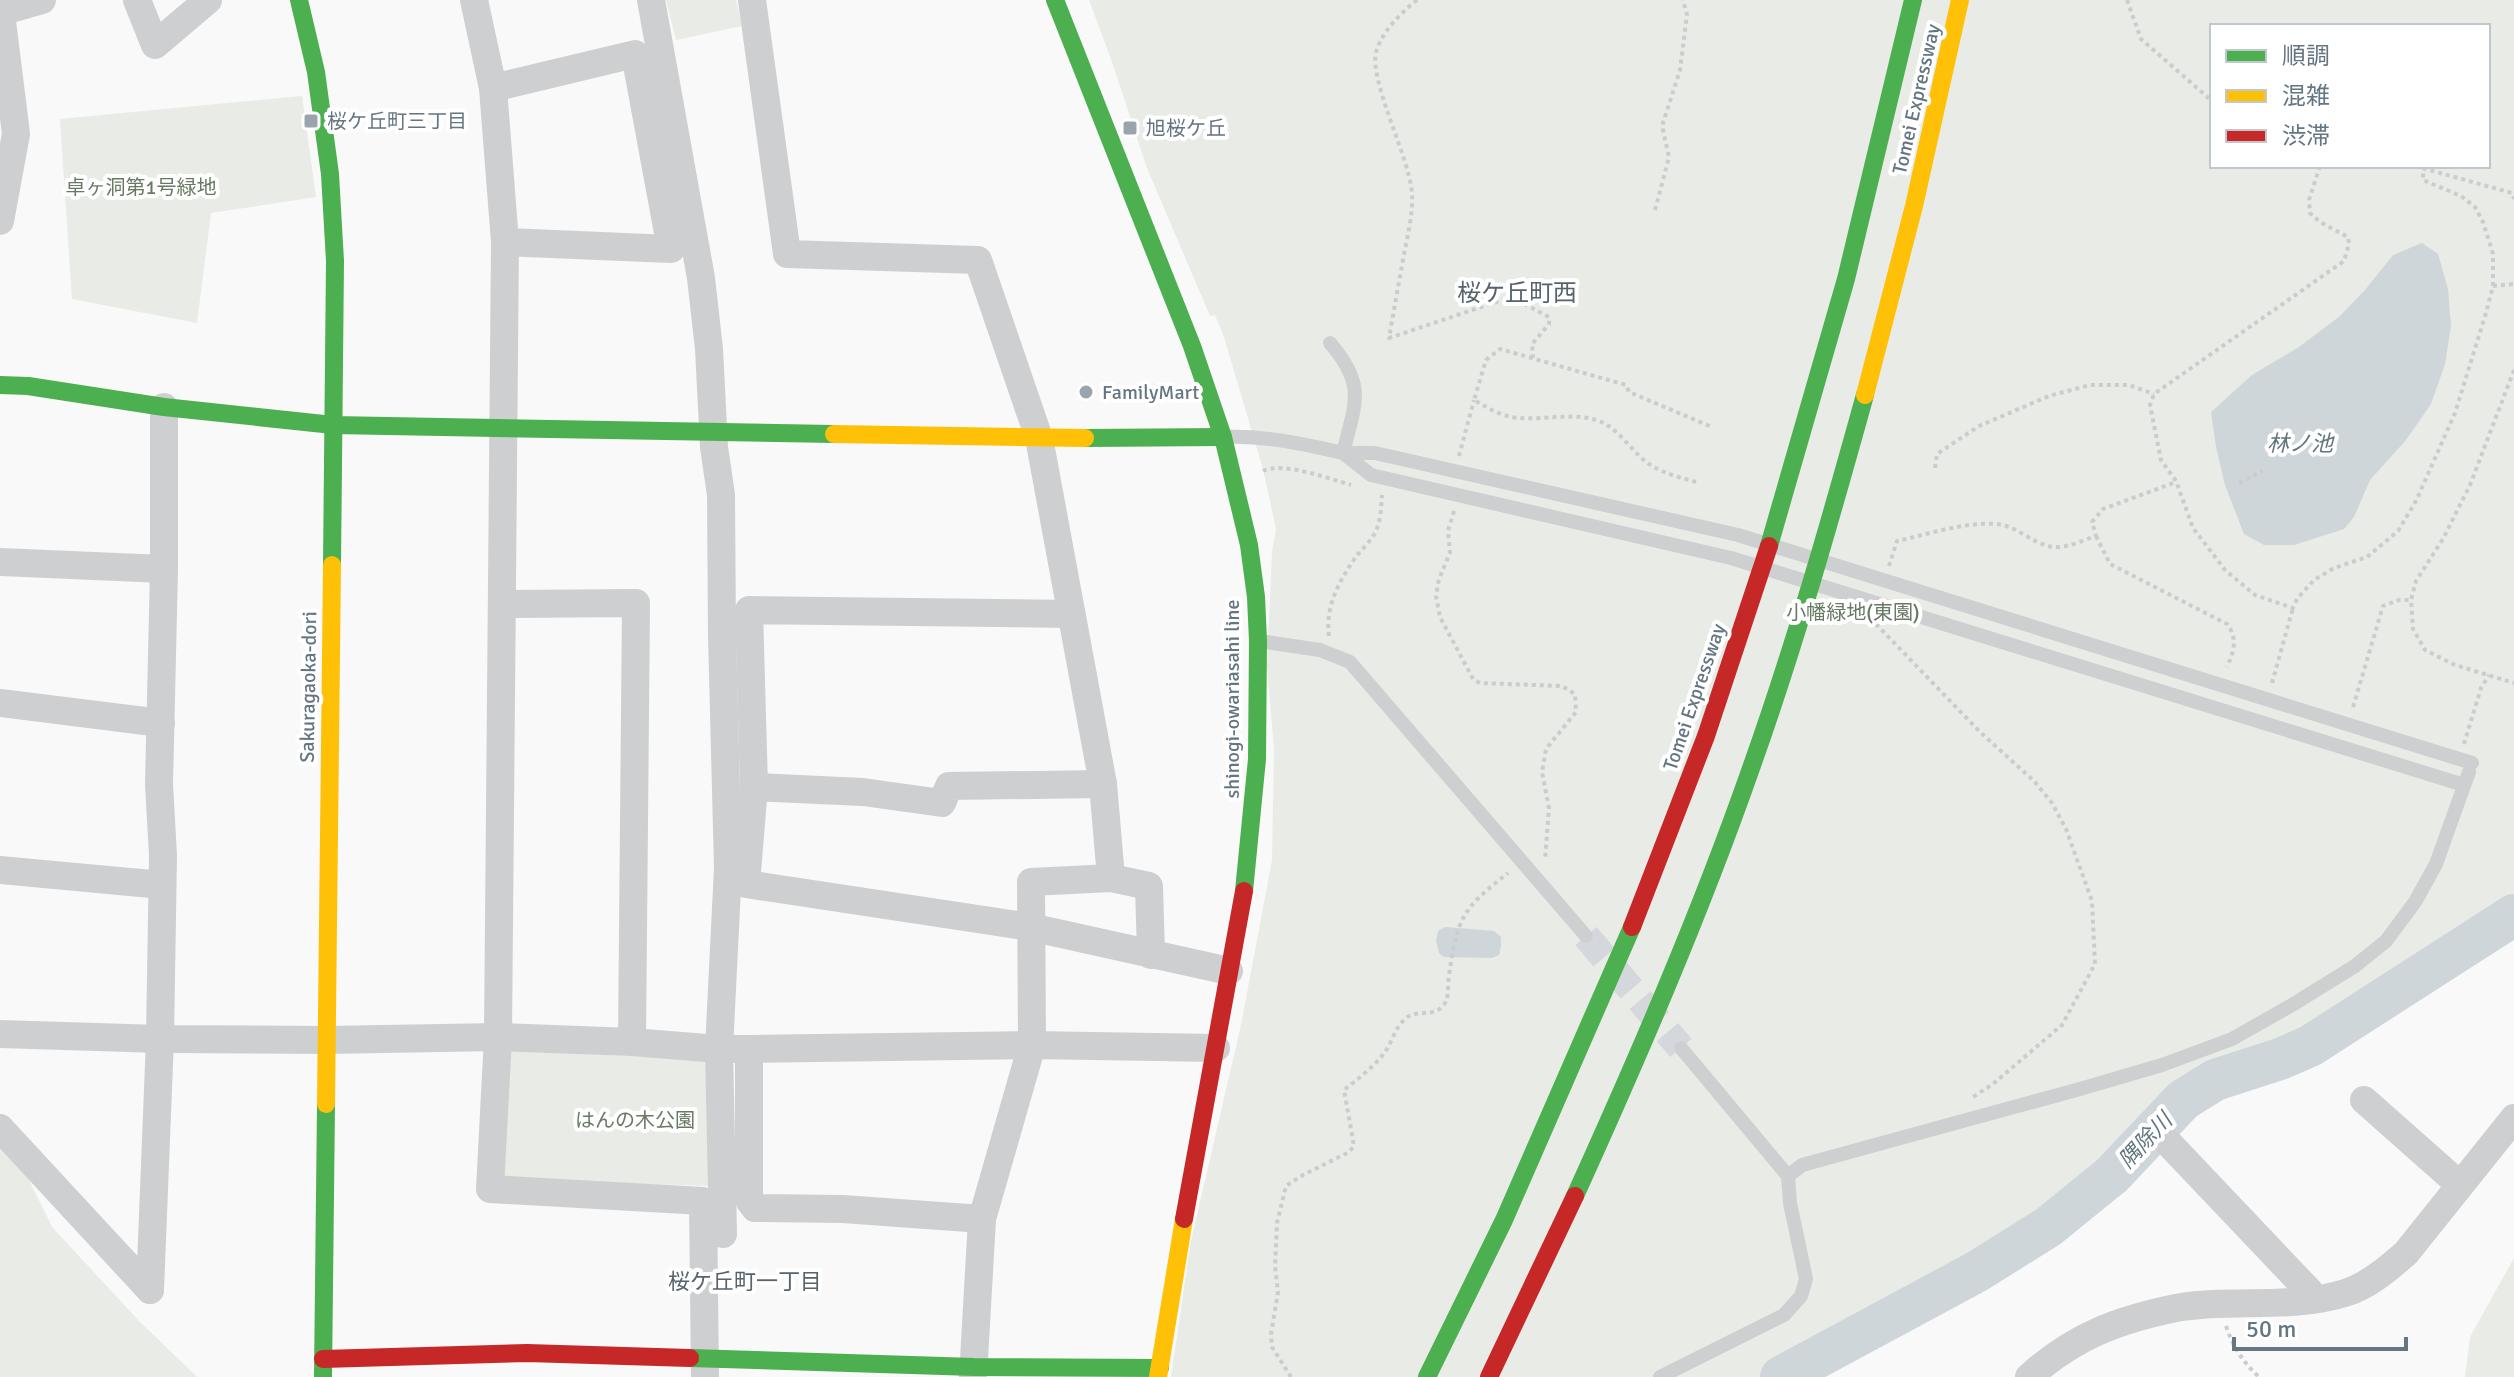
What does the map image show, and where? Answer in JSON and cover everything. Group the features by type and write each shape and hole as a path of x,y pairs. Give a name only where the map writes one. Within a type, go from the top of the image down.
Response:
{"main road":[{"name":"Sakuragaoka-dori","path":"299,0 316,72 330,174 335,261 323,1368"},
{"name":"shinogi-owariasahi line","path":"1055,0 1192,346 1223,437 1249,545 1256,597 1257,759 1247,874 1159,1373"},
{"name":"Tomei Expressway","path":"1427,1377 1510,1206 1578,1055 1634,923 1706,736 1797,453 1842,291 1913,0"},
{"name":"Tomei Expressway","path":"1489,1377 1587,1172 1710,879 1763,735 1844,471 1932,133 1960,0"},
{"path":"0,385 333,425 1039,438 1223,437"},
{"path":"323,1368 527,1353 712,1365 1159,1373"}],"street":[{"path":"0,221 8,136 0,9 42,0"},
{"path":"137,0 155,45 208,0"},
{"path":"474,0 493,88 505,242 498,1037 490,1189 703,1201 712,1365"},
{"path":"651,0 701,278 709,349 714,447 721,495 728,868 719,1049 712,1365"},
{"path":"752,0 787,254 978,260 1039,438 1103,784 1111,878"},
{"path":"493,88 635,54 671,249 505,242"},
{"path":"0,1128 150,1290 160,1039 162,885 159,784 164,407"},
{"path":"0,562 164,569"},
{"path":"503,604 636,603 632,1042"},
{"path":"1071,614 749,610 754,787 746,884 1030,927 1229,971"},
{"path":"0,703 161,723"},
{"path":"754,787 863,792 942,803 949,786 1103,784"},
{"path":"0,870 162,885"},
{"path":"973,1372 982,1219 1032,1045 1031,882 1111,878 1149,886 1151,955"},
{"path":"0,1034 160,1039 498,1037 719,1049 1032,1045 1216,1048"},
{"path":"749,1049 749,1200 755,1208 843,1209 982,1219"},
{"path":"2364,1100 2460,1185"},
{"path":"2029,1377 2053,1355 2094,1331 2176,1308 2311,1300 2348,1293 2386,1271 2406,1253 2514,1118"},
{"path":"2159,1133 2310,1292 2311,1300"}],"lane":[{"path":"1330,343 1344,359 1353,377 1355,400 1343,453"},
{"path":"1223,437 1273,439 1343,453 1375,453 1738,535 2468,773"},
{"path":"1343,453 1371,475 1731,558 2468,773"},
{"path":"1258,641 1332,654 1350,662 1586,936"},
{"path":"1788,1176 1802,1165 2121,1077 2232,1039 2355,966 2386,941 2415,902 2436,864 2468,773"},
{"path":"1660,1377 1784,1315 1801,1296 1806,1279 1790,1203 1788,1176 1681,1048"}],"path":[{"path":"1417,0 1400,14 1384,36 1376,54 1376,74 1406,165 1412,194 1389,338 1511,297 1549,317 1549,324 1532,344 1533,358"},
{"path":"1655,210 1669,157 1662,126 1680,70 1687,15 1683,0"},
{"path":"2127,0 2141,39 2210,99"},
{"path":"2293,608 2255,595 2225,570 2193,528 2176,481 2161,460 2150,405 2154,394 2344,261 2348,237 2310,213 2309,200 2319,168"},
{"path":"2285,688 2271,684 2297,599 2314,580 2334,568 2367,557 2398,531 2416,501 2455,413 2493,286 2493,254 2475,207 2461,196 2423,180 2423,168 2512,193 2514,199"},
{"path":"2493,286 2514,284"},
{"path":"1455,470 1486,360 1500,349 1626,385 1629,392 1712,427"},
{"path":"2514,370 2470,485 2443,539 2416,581 2411,600 2413,629 2425,650 2455,665 2514,683"},
{"path":"1935,468 1937,454 1979,426 2049,396 2090,385 2129,385 2154,394"},
{"path":"1474,400 1500,414 1517,418 1579,417 1601,422 1659,470 1696,482"},
{"path":"1258,474 1268,468 1281,467 1353,485"},
{"path":"2239,483 2263,471"},
{"path":"2176,481 2103,509 2092,522 2110,564 2227,624 2234,633 2235,644 2226,670"},
{"path":"1332,654 1328,630 1329,608 1334,592 1348,569 1374,535 1379,522 1382,492"},
{"path":"1455,508 1448,531 1450,553 1439,579 1436,596 1440,617 1473,679 1480,683 1562,686 1575,694 1576,712 1546,749 1542,772 1549,808 1540,882"},
{"path":"1889,566 1897,541 1968,525 1999,524 2052,547 2096,536"},
{"path":"2352,709 2383,606 2399,600 2411,600"},
{"path":"1885,621 1870,617 1980,732 2034,781 2052,803 2066,829 2092,901 2095,964 2062,1025 1993,1084 1958,1106 1946,1126"},
{"path":"2468,773 2464,743 2481,688 2489,675"},
{"path":"1291,1377 1272,1347 1271,1334 1278,1292 1275,1266 1277,1223 1286,1186 1349,1152 1354,1146 1344,1090 1375,1065 1404,1020 1412,1013 1435,1012 1444,1006 1459,923 1479,896 1523,862"},
{"path":"2221,1304 2231,1342 2244,1363 2259,1377"}],"green space":[{"path":"666,0 736,0 742,26 676,40"},
{"name":"小幡緑地(東園)","path":"1089,0 2514,0 2514,915 2296,1046 2161,1094 2152,1135 2129,1175 2055,1232 1947,1297 1793,1377 1171,1377 1191,1241 1241,1025 1272,860 1274,749 1267,666 1272,552 1276,529 1263,469 1224,337 1215,315 1210,316 1147,168"},
{"name":"卓ヶ洞第1号緑地","path":"302,96 316,197 211,213 197,323 72,299 60,119"},
{"name":"はんの木公園","path":"502,1051 709,1059 712,1186 504,1180"},
{"path":"0,1121 52,1227 139,1321 197,1377 0,1377"},
{"path":"2514,1258 2514,1377 2465,1377 2470,1337"}],"water":[{"name":"林ノ池","path":"2422,243 2438,254 2448,289 2451,326 2445,364 2431,404 2406,440 2370,480 2354,517 2344,529 2294,545 2264,545 2244,534 2225,485 2211,412 2252,375 2299,347 2340,316 2393,255"},
{"path":"1445,927 1494,931 1501,937 1499,955 1492,958 1444,957 1439,953 1436,941 1438,931"}],"waterway":[{"name":"隅除川","path":"1781,1377 1976,1272 2048,1227 2112,1175 2183,1100 2215,1080 2310,1046 2514,915"}],"tunnel":[{"path":"1586,936 1681,1048"}],"traffic: fast":[{"path":"299,0 316,72 330,174 335,261 332,565"},
{"path":"1055,0 1192,346 1223,437 1249,545 1258,641 1257,759 1244,891"},
{"path":"1769,546 1846,279 1913,0"},
{"path":"0,385 333,425 834,434"},
{"path":"1575,1196 1667,986 1730,825 1796,631 1865,395"},
{"path":"1085,438 1223,437"},
{"path":"1427,1377 1504,1220 1632,927"},
{"path":"323,1377 326,1104"},
{"path":"690,1358 974,1367 1160,1368"}],"traffic: slow":[{"path":"1865,395 1914,206 1960,0"},
{"path":"834,434 1085,438"},
{"path":"326,1104 332,565"},
{"path":"1158,1377 1184,1219"}],"traffic: jam":[{"path":"1632,927 1706,736 1769,546"},
{"path":"1184,1219 1244,891"},
{"path":"1489,1377 1575,1196"},
{"path":"323,1359 527,1353 690,1358"}],"place":[{"name":"桜ケ丘町三丁目","path":"311,121"},
{"name":"旭桜ケ丘","path":"1130,128"},
{"name":"FamilyMart","path":"1086,392"}],"district":[{"name":"桜ケ丘町西","path":"1517,293"},
{"name":"桜ケ丘町一丁目","path":"745,1281"}]}
